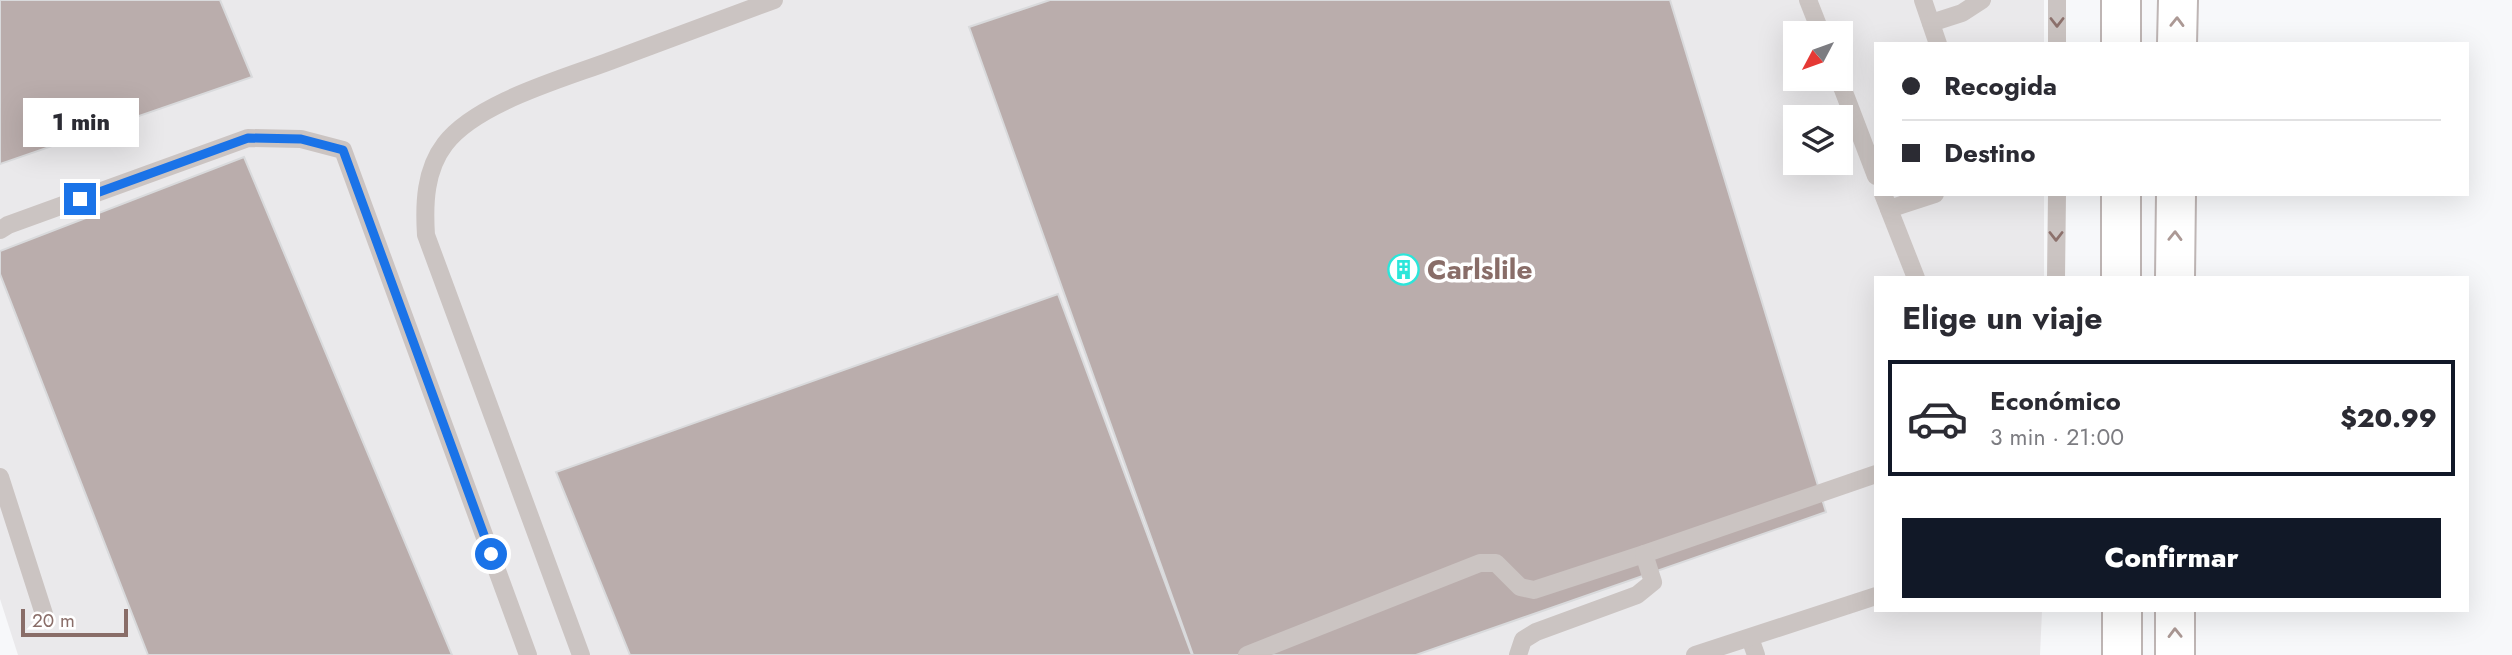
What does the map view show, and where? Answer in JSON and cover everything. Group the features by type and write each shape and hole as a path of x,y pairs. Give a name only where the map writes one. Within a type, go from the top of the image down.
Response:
{"main road":[{"path":"2121,0 2121,42"},
{"path":"2177,42 2178,0"},
{"path":"2121,196 2121,276"},
{"path":"2175,276 2176,196"},
{"path":"2122,612 2122,655"},
{"path":"2175,612 2175,655"}],"lane":[{"path":"581,655 426,235 424,206 428,180 444,144 472,118 519,95 774,0"},
{"path":"1808,0 1816,21"},
{"path":"1923,0 1937,42"},
{"path":"1931,23 1962,13 1982,0"},
{"path":"2057,0 2057,42"},
{"path":"1844,91 1874,171"},
{"path":"0,230 248,138 301,139 343,150 528,655"},
{"path":"1915,276 1886,202 1923,196"},
{"path":"2056,276 2057,196"},
{"path":"1247,655 1480,563 1496,563 1520,587 1534,590 1644,555 1874,475"},
{"path":"0,477 44,614"},
{"path":"1518,655 1523,640 1536,632 1615,605 1648,588 1653,582 1644,555"},
{"path":"1695,655 1753,646 1874,597"}],"shaded area":[{"path":"0,0 2044,0 2044,42 1874,42 1874,196 2044,196 2044,276 1874,276 1874,612 2042,612 2040,655 18,655 0,599"}],"building":[{"path":"0,0 220,0 252,77 0,164"},
{"name":"Carlslile","path":"1050,0 1670,0 1826,512 1416,655 1193,655 969,27"},
{"path":"244,157 452,655 148,655 0,274 0,251"},
{"path":"1058,294 1192,655 630,655 556,472"}],"place":[{"name":"Carlslile","path":"1404,269"}],"route":[{"path":"80,199 248,138 301,139 343,150 491,554"}]}
